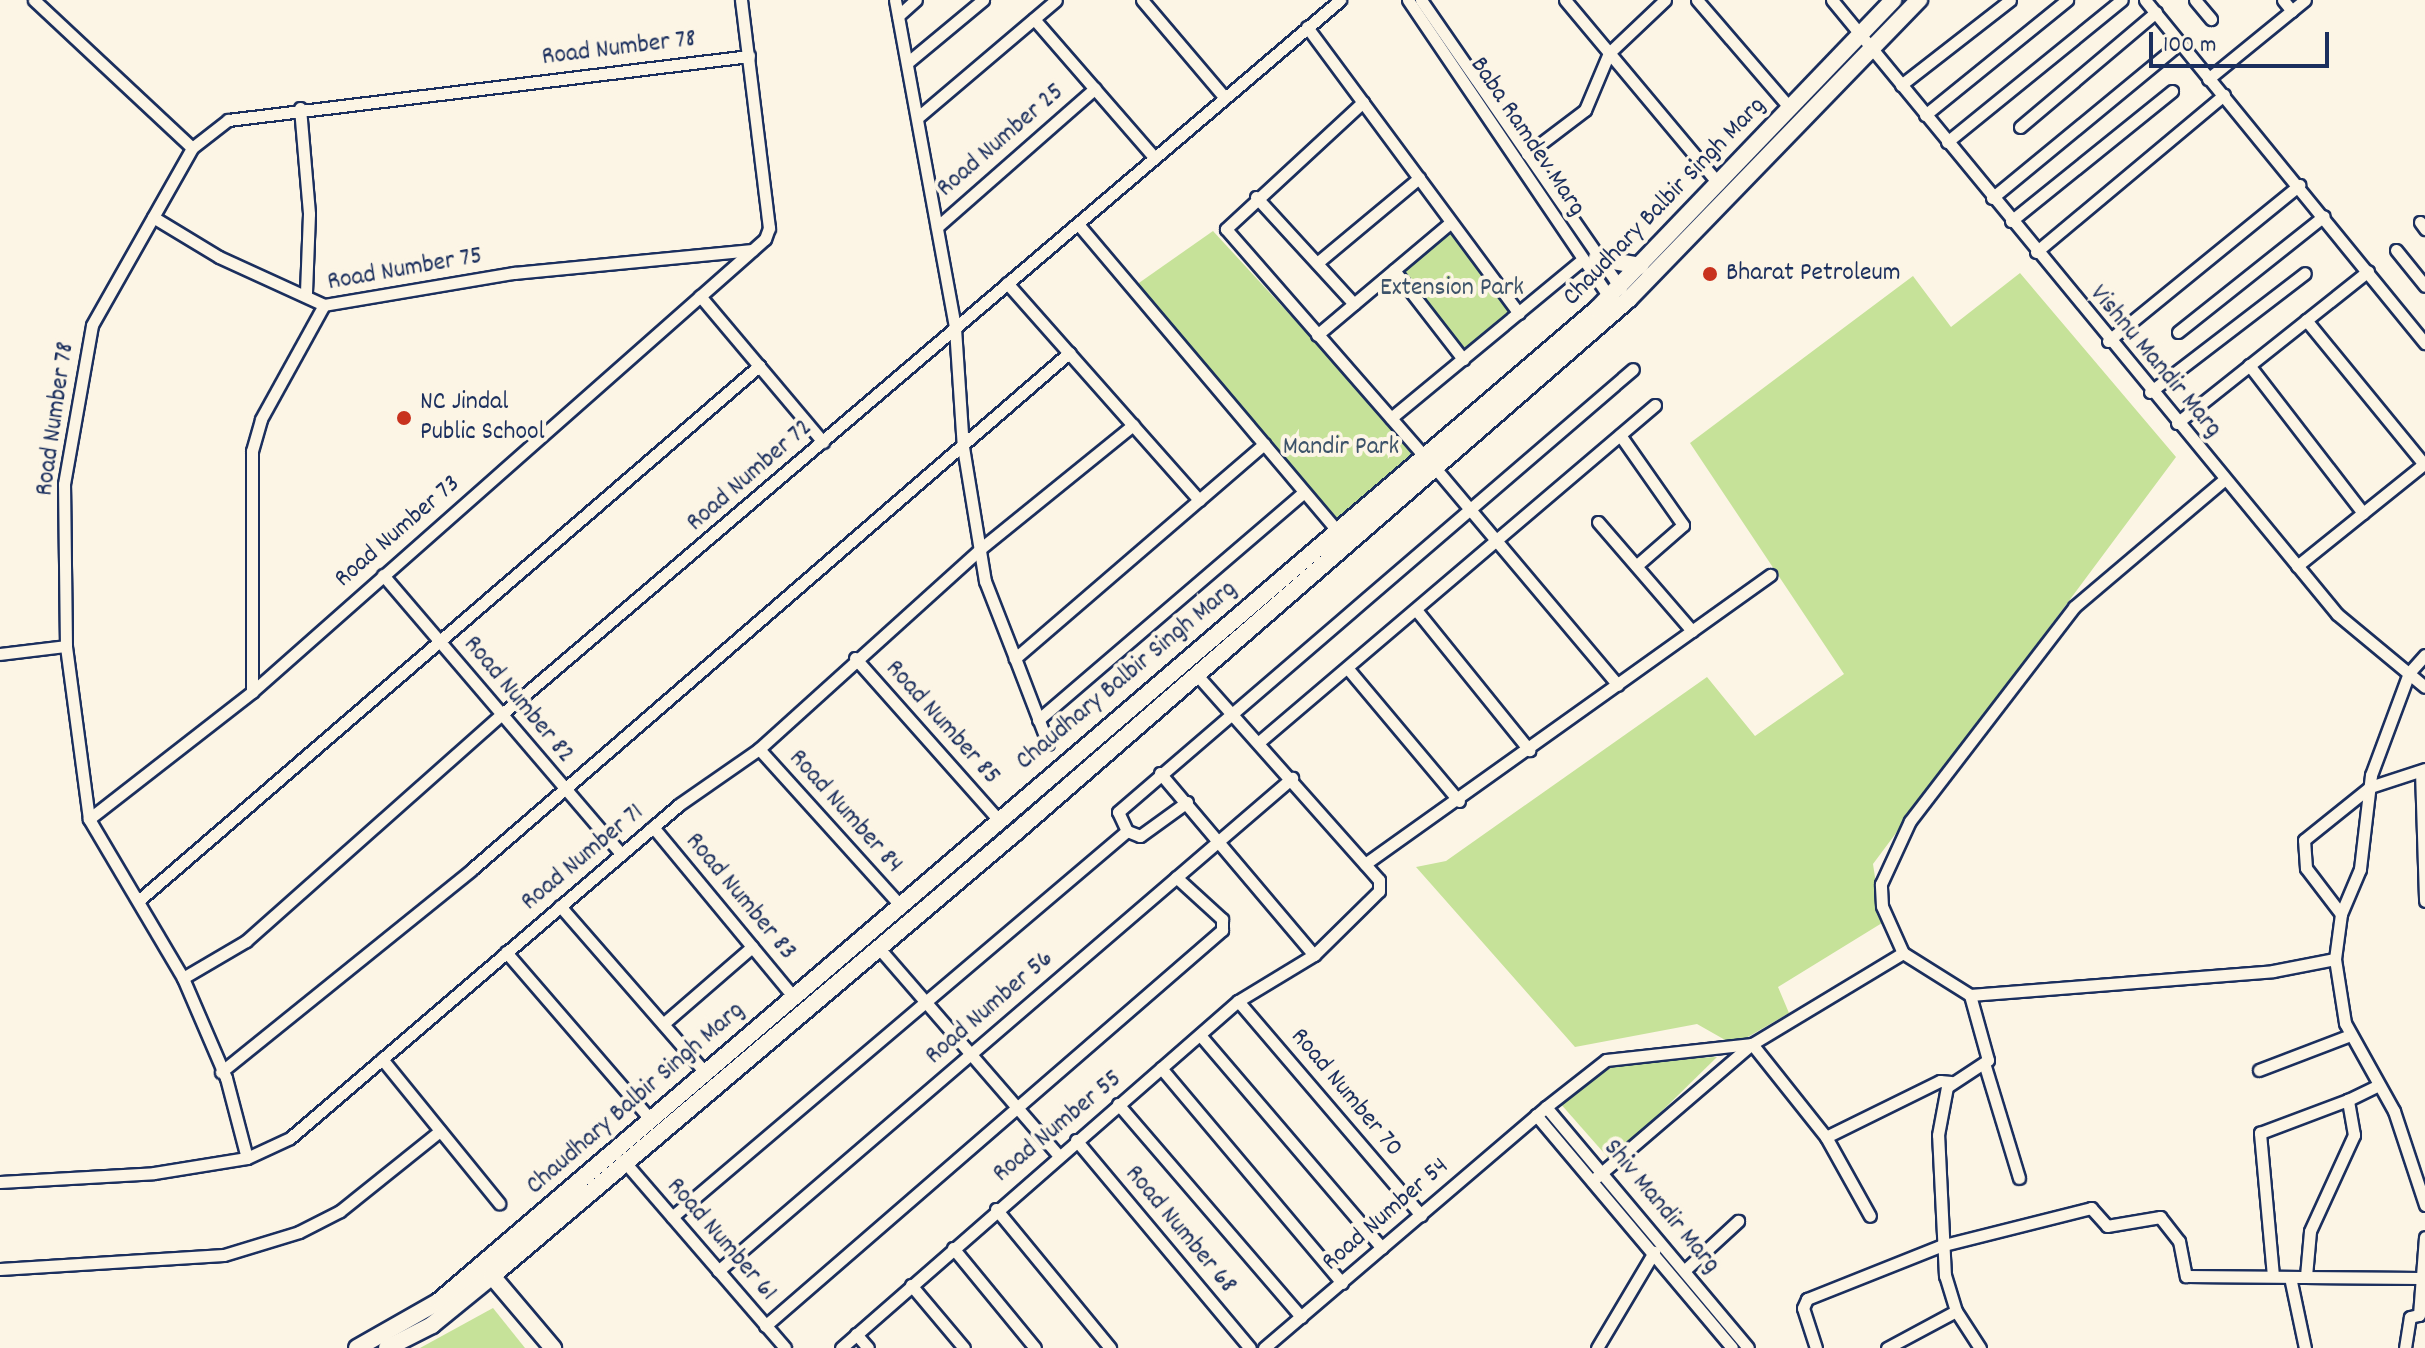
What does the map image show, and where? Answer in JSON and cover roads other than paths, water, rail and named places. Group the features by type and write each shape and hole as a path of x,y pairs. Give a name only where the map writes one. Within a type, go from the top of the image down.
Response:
{"street":[{"path":"34,0 192,148"},
{"name":"Road Number 73","path":"89,819 252,692 752,250 769,228 741,0"},
{"path":"895,0 955,328 963,447 980,549 1015,658 1048,744"},
{"path":"898,16 916,0"},
{"path":"907,63 983,0"},
{"path":"917,118 1056,0"},
{"path":"1142,0 1225,98"},
{"name":"Road Number 72","path":"183,978 246,941 502,714 1340,0"},
{"name":"Baba Ramdev Marg","path":"1408,0 1619,298"},
{"name":"Baba Ramdev Marg","path":"1421,0 1527,154 1590,258"},
{"path":"1565,0 1719,184"},
{"path":"1527,154 1585,110 1609,53 1665,0"},
{"path":"1697,0 1790,108"},
{"name":"Vishnu Mandir Marg","path":"1832,0 2108,341 2337,614 2425,687"},
{"name":"Chaudhary Balbir Singh Marg","path":"535,1228 623,1160 878,947 1196,674 1619,298 1864,41 1893,0"},
{"name":"Chaudhary Balbir Singh Marg","path":"1619,298 1640,266 1790,108 1864,41 1919,0"},
{"path":"1901,85 2010,0"},
{"path":"1925,115 2067,0"},
{"path":"1947,142 2122,0"},
{"path":"2145,0 2425,343"},
{"path":"2195,0 2211,19"},
{"path":"2283,0 2292,11"},
{"path":"2208,79 2305,0"},
{"path":"2020,127 2156,12"},
{"path":"1034,19 1155,158"},
{"path":"1307,27 1519,313"},
{"path":"1992,198 2180,43"},
{"name":"Road Number 78","path":"247,1158 221,1072 183,978 89,819 66,646 64,484 74,409 92,325 192,148 228,120 300,108 749,56"},
{"name":"Road Number 25","path":"937,227 1095,88"},
{"path":"2011,221 2172,91"},
{"path":"2036,252 2224,95"},
{"path":"1363,102 1229,220 1227,235 1391,418 1618,685"},
{"path":"300,108 309,214 306,293"},
{"path":"1317,263 1419,178"},
{"path":"2108,341 2299,185"},
{"path":"1256,197 1354,304"},
{"path":"2178,332 2324,216"},
{"path":"153,217 219,257 306,293 324,305"},
{"path":"1317,335 1451,222"},
{"path":"1078,224 1336,529"},
{"name":"Road Number 75","path":"252,692 252,451 261,419 324,305 514,273 752,250"},
{"path":"2396,250 2425,286"},
{"path":"1391,418 1590,258 1640,266"},
{"path":"1394,270 1463,359"},
{"path":"2177,423 2368,271"},
{"path":"2150,392 2305,273"},
{"path":"1007,283 1199,500"},
{"path":"700,296 823,442"},
{"path":"2297,566 2424,464 2306,320"},
{"path":"221,1072 285,1026 1069,353"},
{"path":"2249,365 2363,513"},
{"path":"138,901 759,366"},
{"path":"1127,831 1118,812 1160,773 1633,369"},
{"path":"1259,742 1349,670 1655,405"},
{"name":"Road Number 71","path":"0,1182 154,1173 247,1158 290,1138 653,827 759,749 855,658 980,549 1133,425"},
{"path":"1620,435 1683,525 1636,566"},
{"path":"1015,658 1264,444"},
{"name":"Chaudhary Balbir Singh Marg","path":"387,1348 432,1325 483,1273 704,1071 1336,529 1430,463"},
{"path":"2224,480 2074,607 1910,821 1879,894 1903,953 1970,995 2273,971 2335,959"},
{"path":"1038,720 1304,492"},
{"path":"1598,522 1692,631"},
{"name":"Road Number 82","path":"383,575 621,854"},
{"path":"1196,674 1292,778 1365,864 1459,801 1770,575"},
{"path":"1417,611 1529,750"},
{"path":"0,654 66,646"},
{"path":"2425,655 2409,673 2370,787 2360,869 2341,914 2335,959 2337,1001 2350,1035 2379,1085 2414,1160 2425,1205"},
{"name":"Road Number 85","path":"855,658 997,818"},
{"path":"1349,670 1459,801"},
{"name":"Road Number 84","path":"759,749 899,904"},
{"path":"2341,914 2306,868 2304,840 2370,787 2423,770 2425,901"},
{"path":"1160,773 1314,955"},
{"name":"Road Number 56","path":"718,1271 1292,778"},
{"path":"1127,831 1143,835 1187,802"},
{"name":"Road Number 83","path":"653,827 792,995"},
{"path":"672,1217 926,998 1127,831"},
{"name":"Road Number 55","path":"841,1348 996,1209 1238,1001 1314,955 1379,891 1379,880 1365,864"},
{"path":"765,1326 1222,930 1222,919 1176,877"},
{"path":"560,906 704,1071"},
{"path":"663,1024 752,947"},
{"path":"878,947 926,998 1058,1155"},
{"path":"506,952 650,1119"},
{"path":"1592,1181 1752,1044 1903,953"},
{"path":"1970,995 1985,1066 2019,1178"},
{"name":"Road Number 70","path":"1238,1001 1421,1215"},
{"path":"1200,1035 1382,1248"},
{"path":"2259,1070 2350,1035"},
{"path":"1752,1044 1826,1137 1870,1216"},
{"name":"Road Number 54","path":"1264,1348 1541,1111 1606,1060 1752,1044"},
{"path":"382,1059 499,1203"},
{"path":"1826,1137 1940,1081 1951,1082 1985,1066"},
{"path":"1161,1068 1342,1283"},
{"path":"1951,1082 1938,1135 1940,1246 1956,1311 1980,1348"},
{"path":"2273,1276 2260,1133 2379,1085"},
{"path":"2306,1276 2310,1231 2354,1135 2348,1100"},
{"path":"1118,1104 1301,1317"},
{"path":"1541,1111 1592,1181 1732,1348"},
{"name":"Shiv Mandir Marg","path":"1541,1111 1603,1171 1748,1348"},
{"path":"0,1269 224,1255 299,1232 340,1211 440,1131"},
{"name":"Road Number 68","path":"1076,1140 1250,1348"},
{"name":"Road Number 61","path":"623,1160 785,1348"},
{"path":"1816,1348 1803,1308 1807,1299 1940,1246 2094,1208 2107,1226 2160,1217 2179,1241 2186,1276 2420,1278"},
{"path":"996,1209 1110,1348"},
{"path":"1686,1269 1738,1221"},
{"path":"2405,1348 2410,1317 2422,1316 2420,1278 2425,1237"},
{"path":"953,1248 1035,1348"},
{"path":"1597,1348 1654,1252"},
{"path":"483,1273 539,1348"},
{"path":"483,1273 553,1348"},
{"name":"Chaudhary Balbir Singh Marg","path":"357,1348 409,1323 483,1273"},
{"path":"2290,1277 2305,1348"},
{"path":"911,1285 964,1348"},
{"path":"1887,1348 1956,1311"},
{"path":"856,1334 868,1348"}],"place":[{"name":"Bharat Petroleum","path":"1710,274"},
{"name":"NC Jindal Public School","path":"404,418"}],"park label":[{"name":"Extension Park","path":"1452,289"},
{"name":"Mandir Park","path":"1341,448"}]}
